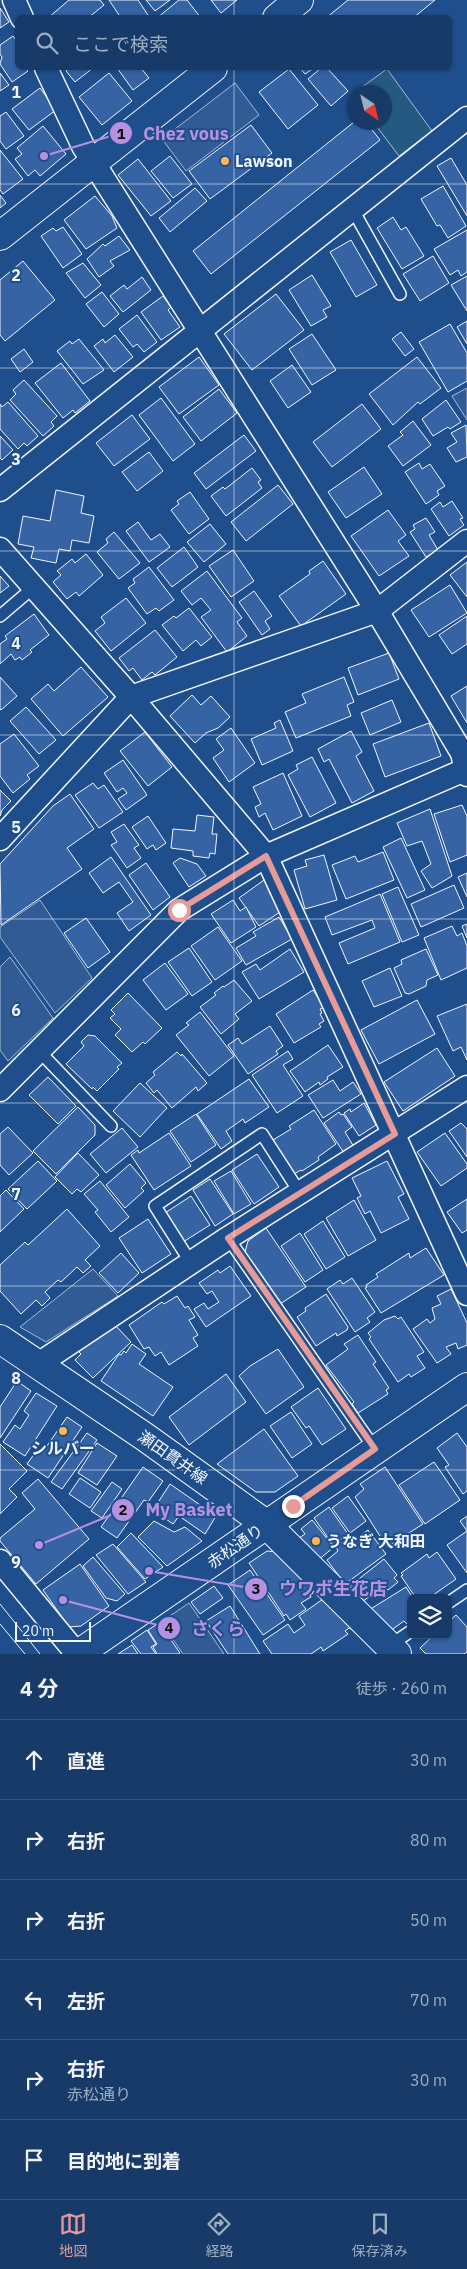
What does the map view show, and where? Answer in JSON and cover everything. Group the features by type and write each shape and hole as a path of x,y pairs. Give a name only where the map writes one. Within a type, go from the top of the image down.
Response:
{"street":[{"path":"14,0 21,15"},
{"path":"281,15 299,0"},
{"path":"0,1090 179,910 266,856 466,772 462,753 377,611 83,146 47,70"},
{"path":"0,236 210,70"},
{"path":"0,490 467,118"},
{"path":"0,838 131,697 377,611 467,541"},
{"path":"0,549 131,697 266,856 467,1294"},
{"path":"37,1365 228,1238 467,1087"},
{"name":"瀬田貫井線","path":"0,1339 145,1438 266,1524 399,1644"},
{"name":"赤松通り","path":"78,1654 467,1387"},
{"path":"0,1561 78,1654"}],"lane":[{"path":"352,210 400,294"},
{"path":"0,616 34,588"},
{"path":"39,1051 111,1126"},
{"path":"191,1262 155,1206 262,1134 300,1193"},
{"path":"228,1238 375,1449"},
{"path":"452,1600 467,1590"}],"shaded area":[{"path":"386,70 388,70 432,131 399,156 379,130 392,130 392,85 365,85"},
{"path":"235,83 259,115 186,171 162,139"},
{"path":"467,388 467,420 452,396"},
{"path":"40,900 92,978 55,1013 0,937 0,927"},
{"path":"10,957 53,1018 8,1061 0,1050 0,967"},
{"path":"93,1269 118,1296 46,1342 20,1327"},
{"path":"189,1603 224,1654 183,1654 161,1622"}],"building":[{"path":"69,0 100,0 104,5 92,15 52,15"},
{"path":"109,0 138,0 148,15 119,15"},
{"path":"146,0 170,0 155,11"},
{"path":"179,0 187,0 199,15 161,15"},
{"path":"211,0 237,0 221,13"},
{"path":"348,0 435,0 417,15 330,15"},
{"path":"0,8 9,22 0,28"},
{"path":"13,36 15,39 15,70 28,71 12,82 0,64 2,57 0,45"},
{"path":"67,70 90,70 75,82 66,71"},
{"path":"118,70 143,70 149,78 133,90"},
{"path":"290,70 318,105 288,129 259,92"},
{"path":"302,70 311,70 305,74"},
{"path":"319,70 329,70 347,90 331,106 308,79"},
{"path":"0,73 9,85 0,91"},
{"path":"109,73 132,101 102,125 79,97"},
{"path":"40,88 56,110 29,130 12,109"},
{"path":"6,112 24,136 6,149 0,141 0,116"},
{"path":"251,125 272,153 210,199 189,171"},
{"path":"43,126 66,154 40,176 35,170 28,176 15,159 22,154 17,148"},
{"path":"347,128 347,130 372,130 380,140 211,274 193,251"},
{"path":"0,150 23,179 3,194 0,190"},
{"path":"170,156 192,184 173,198 151,171"},
{"path":"451,158 467,185 467,216 437,166"},
{"path":"138,159 171,201 151,216 118,175"},
{"path":"443,186 466,226 448,238 440,225 437,226 421,199"},
{"path":"195,188 207,201 170,232 159,218"},
{"path":"0,195 6,203 0,208"},
{"path":"95,196 112,216 117,228 86,249 64,220"},
{"path":"393,217 401,230 406,227 424,256 402,269 377,228"},
{"path":"63,227 82,254 63,268 41,236 53,228 56,231"},
{"path":"467,230 467,272 461,276 458,270 450,275 434,249"},
{"path":"119,236 130,250 110,261 114,266 99,277 87,259 103,244 105,246"},
{"path":"351,240 377,285 356,297 330,252"},
{"path":"433,256 449,283 420,301 403,274"},
{"path":"23,261 55,300 5,341 0,335 0,280"},
{"path":"83,263 101,285 85,298 66,273"},
{"path":"312,275 331,306 323,310 327,317 311,326 289,290"},
{"path":"467,276 467,311 451,285"},
{"path":"142,277 151,290 123,312 110,296 124,285 127,289"},
{"path":"102,292 119,314 104,327 86,304"},
{"path":"276,294 304,330 252,370 224,334"},
{"path":"163,296 171,307 168,310 180,327 161,340 141,312"},
{"path":"137,315 157,342 144,352 137,344 133,347 119,329"},
{"path":"467,321 467,344 457,327"},
{"path":"450,324 467,353 467,381 448,392 419,342"},
{"path":"401,332 414,349 405,356 392,339"},
{"path":"312,334 336,370 312,385 289,349"},
{"path":"115,335 133,357 114,372 94,346 103,339 105,343"},
{"path":"79,339 104,370 83,384 57,351 70,341 72,344"},
{"path":"24,349 33,362 20,372 11,359"},
{"path":"199,357 219,385 179,414 159,387"},
{"path":"417,357 441,388 420,404 418,402 393,425 369,394"},
{"path":"61,363 90,401 75,413 73,410 63,418 35,383"},
{"path":"292,365 311,392 288,408 270,381"},
{"path":"24,380 57,416 51,422 54,426 43,436 10,400 16,394 13,390"},
{"path":"219,389 237,413 201,441 183,417"},
{"path":"161,398 195,444 173,461 139,415"},
{"path":"446,400 461,422 433,436 422,419"},
{"path":"8,402 38,436 27,446 24,443 18,449 0,429 0,404 2,407"},
{"path":"362,404 381,429 332,467 313,442"},
{"path":"132,415 150,439 114,466 96,443"},
{"path":"413,421 431,445 403,466 388,446 403,435 400,432"},
{"path":"466,425 467,457 456,462 447,448 457,442 451,433"},
{"path":"244,435 256,451 206,489 194,473"},
{"path":"0,436 13,450 2,460 0,458"},
{"path":"149,452 163,471 137,491 122,472"},
{"path":"419,463 422,469 430,464 445,486 437,491 439,495 426,504 405,472"},
{"path":"364,467 382,494 346,518 328,492"},
{"path":"252,468 261,480 258,482 262,488 226,516 211,496 223,487 225,489"},
{"path":"278,485 293,504 246,541 231,522"},
{"path":"56,490 84,496 81,513 94,516 89,543 72,540 70,551 59,549 56,563 31,558 34,547 18,544 23,516 50,521"},
{"path":"190,492 209,519 189,534 171,510 179,504 177,501"},
{"path":"452,501 463,518 460,519 464,525 449,536 431,509 440,502 443,507"},
{"path":"388,510 406,535 398,541 409,556 379,576 351,536"},
{"path":"426,518 435,532 429,535 438,550 426,557 410,532 415,529 413,525"},
{"path":"138,522 151,540 160,534 170,547 149,562 126,531"},
{"path":"210,524 226,544 204,562 187,542"},
{"path":"114,532 140,563 119,579 97,552 108,543 106,539"},
{"path":"184,547 198,567 172,587 157,568"},
{"path":"233,550 254,581 231,597 209,566"},
{"path":"86,554 103,575 79,596 76,592 67,599 53,582 61,575 57,571 72,559 75,563"},
{"path":"323,561 346,594 301,626 279,596 310,574 309,571"},
{"path":"467,562 467,597 450,575"},
{"path":"149,567 174,600 159,611 156,608 147,614 128,588 135,583 133,579"},
{"path":"207,571 242,618 237,622 247,636 227,652 201,617 211,610 201,598 192,605 181,591"},
{"path":"0,576 9,586 0,593"},
{"path":"450,585 467,613 429,637 411,610"},
{"path":"254,591 272,616 265,621 270,629 262,635 239,602"},
{"path":"126,598 146,623 111,651 95,631 105,623 101,617"},
{"path":"189,608 212,637 201,646 196,640 183,651 162,625 174,616 176,618"},
{"path":"34,614 49,635 30,650 32,652 22,660 20,657 15,660 11,654 0,664 0,644 7,639 5,636"},
{"path":"467,616 467,644 452,654 439,635"},
{"path":"155,630 177,657 155,675 152,672 142,680 133,668 129,671 119,658"},
{"path":"389,653 399,679 358,695 348,668"},
{"path":"81,667 108,697 63,736 31,699 48,684 54,691"},
{"path":"0,677 17,696 1,710 0,709"},
{"path":"344,677 354,702 347,705 351,716 296,738 285,712 306,703 302,694"},
{"path":"467,686 467,723 451,696"},
{"path":"192,695 201,705 211,696 230,717 218,728 206,733 195,743 170,716"},
{"path":"392,700 401,722 370,735 361,713"},
{"path":"26,707 56,740 39,754 10,721"},
{"path":"280,720 293,751 262,765 251,739 276,728 274,723"},
{"path":"429,723 441,756 385,777 373,744"},
{"path":"231,728 255,763 229,782 213,758 224,750 216,739"},
{"path":"351,731 362,752 356,756 374,791 352,803 329,759 324,762 318,749"},
{"path":"145,732 172,767 148,786 120,751"},
{"path":"14,734 39,766 27,775 30,779 13,793 0,776 0,744"},
{"path":"312,757 336,803 310,817 288,775 298,769 296,765"},
{"path":"123,760 147,795 126,810 118,799 127,793 123,788 117,792 104,773"},
{"path":"283,773 302,816 273,830 265,813 259,817 255,807 261,804 253,787"},
{"path":"93,783 98,789 104,785 123,812 99,828 75,795"},
{"path":"0,790 11,801 2,810 0,816"},
{"path":"70,794 94,829 67,848 82,869 1,925 0,864 53,806"},
{"path":"462,805 467,816 467,855 450,862 434,814"},
{"path":"430,809 452,876 432,888 421,871 431,864 422,841 407,846 397,823"},
{"path":"197,815 214,817 212,834 217,834 215,854 210,853 209,858 193,856 193,851 171,848 173,829 195,831"},
{"path":"148,816 166,843 156,850 153,845 147,849 132,827"},
{"path":"124,824 139,845 134,848 141,858 127,868 111,845 117,842 111,832"},
{"path":"401,838 425,890 407,898 383,847"},
{"path":"383,852 394,880 346,899 332,865 355,856 358,862"},
{"path":"324,855 337,900 305,909 294,870 307,866 305,860"},
{"path":"111,857 151,915 129,931 117,913 133,902 119,882 103,893 89,873"},
{"path":"180,858 197,864 206,876 189,887 173,863"},
{"path":"146,863 170,897 153,910 129,875"},
{"path":"467,873 467,897 458,877"},
{"path":"264,880 271,890 269,892 279,906 277,908 280,912 259,926 239,898"},
{"path":"454,885 464,908 421,927 411,904"},
{"path":"398,887 419,935 402,942 382,894"},
{"path":"380,894 400,942 348,964 339,943 375,928 372,920 332,935 325,917"},
{"path":"233,900 240,911 246,907 256,927 231,943 211,914"},
{"path":"279,917 292,939 246,965 236,948 256,936 253,932"},
{"path":"86,918 110,952 88,968 64,933"},
{"path":"467,924 467,938 462,926"},
{"path":"452,926 457,936 462,933 467,946 467,968 441,980 424,938"},
{"path":"218,927 242,961 215,980 191,946"},
{"path":"189,948 212,982 192,996 168,962"},
{"path":"290,949 304,972 259,999 242,972 256,964 260,970"},
{"path":"426,949 438,975 427,980 426,986 409,994 405,993 394,968 402,964 401,960"},
{"path":"165,963 188,994 166,1010 143,980"},
{"path":"390,968 402,996 374,1007 362,981"},
{"path":"234,980 252,1001 235,1014 239,1019 221,1034 200,1007 216,995 214,993"},
{"path":"313,990 324,1007 320,1009 322,1013 320,1014 324,1021 319,1024 321,1027 294,1043 276,1014"},
{"path":"128,993 162,1028 145,1044 143,1042 132,1052 115,1035 121,1029 110,1018 115,1014 111,1010"},
{"path":"417,1000 435,1034 379,1064 361,1030"},
{"path":"467,1004 467,1060 461,1047 453,1051 437,1016"},
{"path":"200,1012 234,1056 209,1076 176,1035 189,1025 186,1023"},
{"path":"270,1026 283,1046 276,1051 278,1054 248,1074 228,1045 238,1038 242,1044"},
{"path":"88,1035 95,1036 122,1063 117,1067 119,1069 97,1091 93,1087 92,1089 66,1064 84,1046 81,1042"},
{"path":"328,1045 343,1067 327,1077 328,1079 320,1085 319,1082 305,1092 290,1071"},
{"path":"437,1048 455,1076 403,1111 384,1082"},
{"path":"288,1051 293,1059 283,1065 303,1096 277,1113 252,1075"},
{"path":"177,1052 181,1056 182,1054 207,1083 198,1091 196,1087 172,1108 157,1090 154,1093 146,1083 155,1075 153,1072"},
{"path":"48,1077 76,1106 58,1124 29,1095"},
{"path":"249,1079 269,1107 245,1123 243,1119 226,1131 232,1141 221,1149 197,1114"},
{"path":"333,1080 340,1091 353,1082 361,1094 323,1118 308,1095"},
{"path":"140,1083 167,1108 140,1137 113,1111"},
{"path":"364,1103 376,1125 359,1136 344,1113 350,1109 351,1112"},
{"path":"78,1107 95,1125 95,1135 56,1174 33,1151"},
{"path":"314,1110 336,1144 318,1157 319,1160 294,1174 273,1140 291,1129 289,1126"},
{"path":"339,1112 341,1115 343,1114 352,1127 345,1132 354,1147 344,1153 324,1123"},
{"path":"196,1114 216,1145 191,1162 170,1131"},
{"path":"461,1123 467,1129 467,1157 449,1131"},
{"path":"8,1127 33,1153 9,1175 0,1165 0,1134"},
{"path":"122,1128 138,1147 106,1173 90,1154"},
{"path":"169,1133 191,1166 154,1190 131,1155 138,1150 139,1153"},
{"path":"445,1133 467,1164 467,1168 441,1186 417,1152"},
{"path":"78,1153 99,1175 81,1192 77,1189 72,1194 55,1177"},
{"path":"257,1154 279,1187 254,1204 232,1170"},
{"path":"38,1161 57,1181 27,1209 8,1189"},
{"path":"387,1161 404,1194 398,1197 409,1219 381,1233 370,1211 365,1214 357,1198 361,1196 352,1178"},
{"path":"130,1164 146,1183 141,1188 144,1191 125,1208 106,1185"},
{"path":"231,1171 251,1204 234,1214 214,1181"},
{"path":"210,1179 233,1214 215,1226 193,1190"},
{"path":"100,1181 129,1217 111,1232 95,1212 98,1210 84,1194"},
{"path":"6,1190 24,1209 0,1232 0,1196"},
{"path":"191,1196 210,1225 183,1242 165,1213"},
{"path":"467,1199 467,1230 462,1233 447,1212"},
{"path":"354,1200 376,1240 348,1256 326,1218"},
{"path":"67,1209 100,1246 85,1260 91,1266 83,1273 77,1267 61,1282 58,1280 45,1292 50,1298 42,1306 36,1300 21,1314 0,1291 0,1265 25,1242 28,1245"},
{"path":"148,1219 171,1254 142,1273 119,1238"},
{"path":"323,1221 345,1257 326,1269 304,1234"},
{"path":"266,1228 306,1287 280,1304 245,1252 248,1241"},
{"path":"300,1233 323,1270 305,1282 281,1246"},
{"path":"426,1248 444,1275 381,1313 365,1288 367,1287 366,1285 378,1277 376,1274 409,1253 410,1258"},
{"path":"121,1253 139,1273 118,1293 99,1273"},
{"path":"230,1266 251,1296 206,1327 194,1309 204,1303 208,1309 219,1302 212,1291 207,1294 199,1283 218,1270 220,1273"},
{"path":"352,1278 375,1312 367,1318 370,1322 355,1332 327,1289 340,1280 343,1284"},
{"path":"451,1289 467,1323 467,1345 458,1349 456,1343 446,1347 451,1354 437,1363 413,1329 427,1319 430,1323 435,1319 432,1308 441,1304 437,1296"},
{"path":"326,1294 348,1327 347,1330 337,1336 336,1333 316,1346 297,1317 306,1311 305,1308"},
{"path":"177,1296 185,1308 188,1306 195,1317 189,1320 198,1335 193,1338 198,1346 169,1365 161,1352 155,1356 149,1347 144,1349 129,1325 162,1302 164,1304"},
{"path":"395,1316 398,1319 401,1317 424,1352 417,1356 425,1368 411,1377 409,1374 398,1382 369,1339 371,1337 368,1333 384,1320"},
{"path":"114,1324 131,1342 93,1378 75,1360 81,1354 79,1352 98,1334 101,1337"},
{"path":"358,1335 376,1362 373,1364 389,1388 386,1390 388,1394 358,1413 352,1404 354,1402 326,1365 348,1349 344,1344"},
{"path":"132,1344 146,1354 139,1364 173,1387 153,1416 101,1381 119,1354 121,1355 124,1351 126,1353"},
{"path":"278,1349 304,1387 266,1414 239,1376 250,1366"},
{"path":"226,1374 246,1402 189,1445 169,1417"},
{"path":"17,1381 31,1391 0,1438 0,1407"},
{"path":"318,1388 346,1429 322,1445 309,1426 306,1428 291,1407"},
{"path":"36,1393 57,1406 25,1456 3,1442 15,1425 20,1429 29,1415 24,1411"},
{"path":"291,1412 312,1444 292,1458 270,1426"},
{"path":"67,1417 82,1427 48,1478 27,1464 37,1450 42,1453"},
{"path":"264,1429 298,1476 275,1492 256,1492 217,1464"},
{"path":"87,1433 97,1440 62,1489 51,1482"},
{"path":"457,1433 467,1447 467,1491 463,1494 445,1467 449,1465 437,1448"},
{"path":"97,1443 117,1456 97,1485 78,1473"},
{"path":"0,1444 27,1471 9,1489 17,1497 0,1514"},
{"path":"434,1462 460,1500 425,1524 399,1485"},
{"path":"143,1467 163,1481 148,1502 144,1500 117,1538 101,1527"},
{"path":"385,1467 423,1524 387,1547 355,1497 364,1489 360,1484"},
{"path":"80,1478 101,1492 90,1508 69,1494"},
{"path":"38,1479 89,1539 36,1584 0,1541 0,1538 35,1509 22,1493"},
{"path":"112,1482 122,1489 102,1518 91,1511"},
{"path":"170,1484 216,1516 205,1534 179,1516 173,1524 153,1510"},
{"path":"348,1496 366,1521 350,1533 332,1508"},
{"path":"329,1507 348,1534 333,1545 314,1518"},
{"path":"467,1516 467,1531 460,1521"},
{"path":"312,1520 334,1547 317,1561 299,1538 305,1534 301,1529"},
{"path":"154,1521 174,1532 185,1527 202,1541 167,1566 138,1537"},
{"path":"368,1530 386,1554 345,1584 327,1560 338,1551 336,1547 349,1537 352,1542"},
{"path":"467,1531 467,1573 447,1545"},
{"path":"131,1533 163,1567 145,1579 117,1547"},
{"path":"113,1544 146,1582 128,1594 96,1555"},
{"path":"267,1551 277,1552 293,1570 296,1568 313,1593 310,1595 311,1597 301,1603 306,1609 290,1620 286,1614 284,1616 249,1563"},
{"path":"437,1552 456,1579 435,1594 413,1594 401,1576 403,1575 401,1573 427,1554 429,1558"},
{"path":"93,1557 125,1594 117,1601 106,1598 83,1566"},
{"path":"384,1559 397,1575 394,1578 398,1582 388,1590 386,1588 380,1593 378,1590 362,1602 350,1586"},
{"path":"80,1564 109,1606 81,1626 69,1627 43,1590"},
{"path":"250,1570 285,1620 263,1635 228,1585"},
{"path":"214,1586 223,1598 200,1614 191,1602"},
{"path":"406,1587 410,1594 407,1594 407,1624 404,1621 390,1631 380,1617 376,1620 369,1610"},
{"path":"323,1599 330,1608 342,1616 353,1630 349,1628 345,1631 348,1634 323,1651 321,1647 311,1654 272,1654 263,1641 288,1624 294,1633 305,1625 299,1616"},
{"path":"230,1606 260,1654 228,1654 206,1621"},
{"path":"456,1615 467,1627 467,1652 464,1654 426,1654 420,1648 430,1639 452,1639 452,1618"},
{"path":"159,1623 180,1653 157,1654 153,1647 157,1644 148,1630"},
{"path":"147,1630 156,1644 151,1647 156,1654 141,1654 131,1641"},
{"path":"132,1645 138,1654 118,1654"}],"tram line":[{"path":"0,1604 40,1654"},
{"path":"0,1624 25,1654"}],"place":[{"name":"Chez vous","path":"44,156"},
{"name":"Lawson","path":"225,161"},
{"name":"シルバー","path":"63,1431"},
{"name":"うなぎ 大和田","path":"316,1541"},
{"name":"My Basket","path":"39,1545"},
{"name":"ウワボ生花店","path":"149,1571"},
{"name":"さくら","path":"63,1600"}],"route":[{"path":"179,910 266,856 395,1134 228,1238 375,1449 293,1506"}]}
